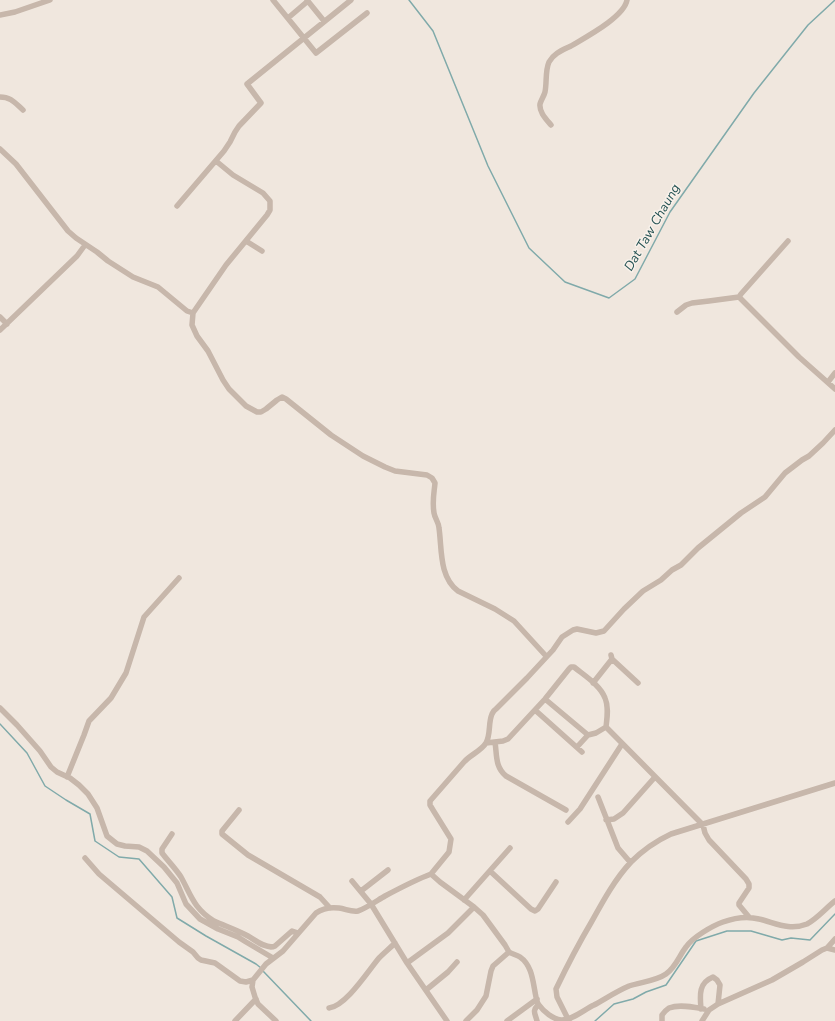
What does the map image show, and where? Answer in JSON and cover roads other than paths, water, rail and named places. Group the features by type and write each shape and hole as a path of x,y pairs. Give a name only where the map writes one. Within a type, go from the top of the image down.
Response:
{"street":[{"path":"0,14 15,12 50,0"},
{"path":"273,0 316,53 367,13"},
{"path":"288,18 307,0 324,21"},
{"path":"177,206 216,161 230,142 234,132 261,103 247,84 351,0"},
{"path":"551,125 542,114 540,106 545,92 546,74 549,62 555,54 599,29 617,16 625,7 627,0"},
{"path":"0,97 6,97 12,100 23,110"},
{"path":"0,149 16,164 68,231 76,238 133,277 158,287 193,314"},
{"path":"216,161 232,175 262,193 270,201 270,210 267,215 221,272 193,314 192,325 194,330 208,351 223,380 229,389 251,410 261,412 282,397 331,435 373,462 395,471 427,475 432,478 435,483 433,500 434,510 439,524 440,546 448,580 458,591 495,609 514,621 546,656"},
{"path":"246,241 262,251"},
{"path":"677,312 686,305 692,303 739,297 788,241"},
{"path":"0,330 78,256 85,245"},
{"path":"739,297 740,300 799,357 835,389"},
{"path":"0,317 7,324"},
{"path":"828,382 835,373"},
{"path":"276,1021 254,1001 252,987 253,980 258,972 283,951 321,909 339,908 359,911 414,881 431,874 449,852 451,840 430,805 430,801 464,762 482,748 486,743 492,714 527,678 562,637 577,629 596,633 604,631 643,591 681,565 698,548 741,513 765,497 785,473 812,453 835,430"},
{"path":"67,777 89,721 111,698 126,673 144,617 179,578"},
{"path":"592,683 611,657 638,683"},
{"path":"486,743 508,739 545,699 569,669 574,667 602,692 606,700 606,727 702,824 704,833 709,840 742,874 749,884 748,888 738,902 749,917"},
{"path":"545,699 588,735"},
{"path":"0,708 40,751 50,767 79,785 94,802 107,836 117,844 139,847 152,855 177,882 186,904 200,919 218,929 238,937 273,958"},
{"path":"534,710 582,752"},
{"path":"577,747 588,735 596,733 606,727"},
{"path":"495,742 498,764 501,772 566,810"},
{"path":"568,822 580,809 622,744"},
{"path":"606,820 614,819 623,813 655,777"},
{"path":"569,1020 557,997 556,989 603,901 630,862 647,847 671,834 835,783"},
{"path":"598,797 618,848 630,862"},
{"path":"239,810 222,831 222,834 248,855 320,897 330,908"},
{"path":"172,834 162,849 162,853 180,876 193,903 205,914 214,921 239,931 272,948 292,931 298,933"},
{"path":"464,900 510,848"},
{"path":"85,858 100,874 179,942 193,952 198,958 215,963 240,981 246,982 253,980"},
{"path":"361,891 388,870"},
{"path":"490,871 534,911 538,909 556,882"},
{"path":"431,874 474,907 482,915 509,952 521,958 529,967 538,1002 554,1019 563,1020 569,1020 590,1006 627,987 666,974 673,968 690,942 706,930 722,922 731,919 749,917 759,918 776,925 796,926 806,924 814,919 835,900"},
{"path":"352,881 370,904 408,964 447,1021"},
{"path":"408,964 448,933 474,907"},
{"path":"702,1021 709,1010 718,1004 772,980 827,948 835,939"},
{"path":"330,1008 340,1003 355,988 380,957 395,943"},
{"path":"827,948 835,950"},
{"path":"466,1021 477,1010 486,996 493,966 509,952"},
{"path":"426,990 448,972 457,962"},
{"path":"701,1009 701,989 710,978 716,980 720,985 718,1004"},
{"path":"235,1021 254,1001"},
{"path":"507,1021 538,1002"},
{"path":"538,1002 534,1012 538,1021"},
{"path":"662,1021 662,1015 667,1009 675,1006 709,1010"}],"waterway":[{"name":"Dat Taw Chaung","path":"409,0 433,31 488,166 529,248 565,282 609,298 635,279 670,212 754,93 808,25 835,0"},
{"path":"0,724 27,753 45,786 90,814 95,841 119,857 139,859 172,897 177,918 261,968"},
{"path":"595,1021 614,1004 633,999 646,992 666,985 696,941 727,931 751,931 782,940 791,938 810,940 835,914"},
{"path":"263,971 311,1021"}]}
